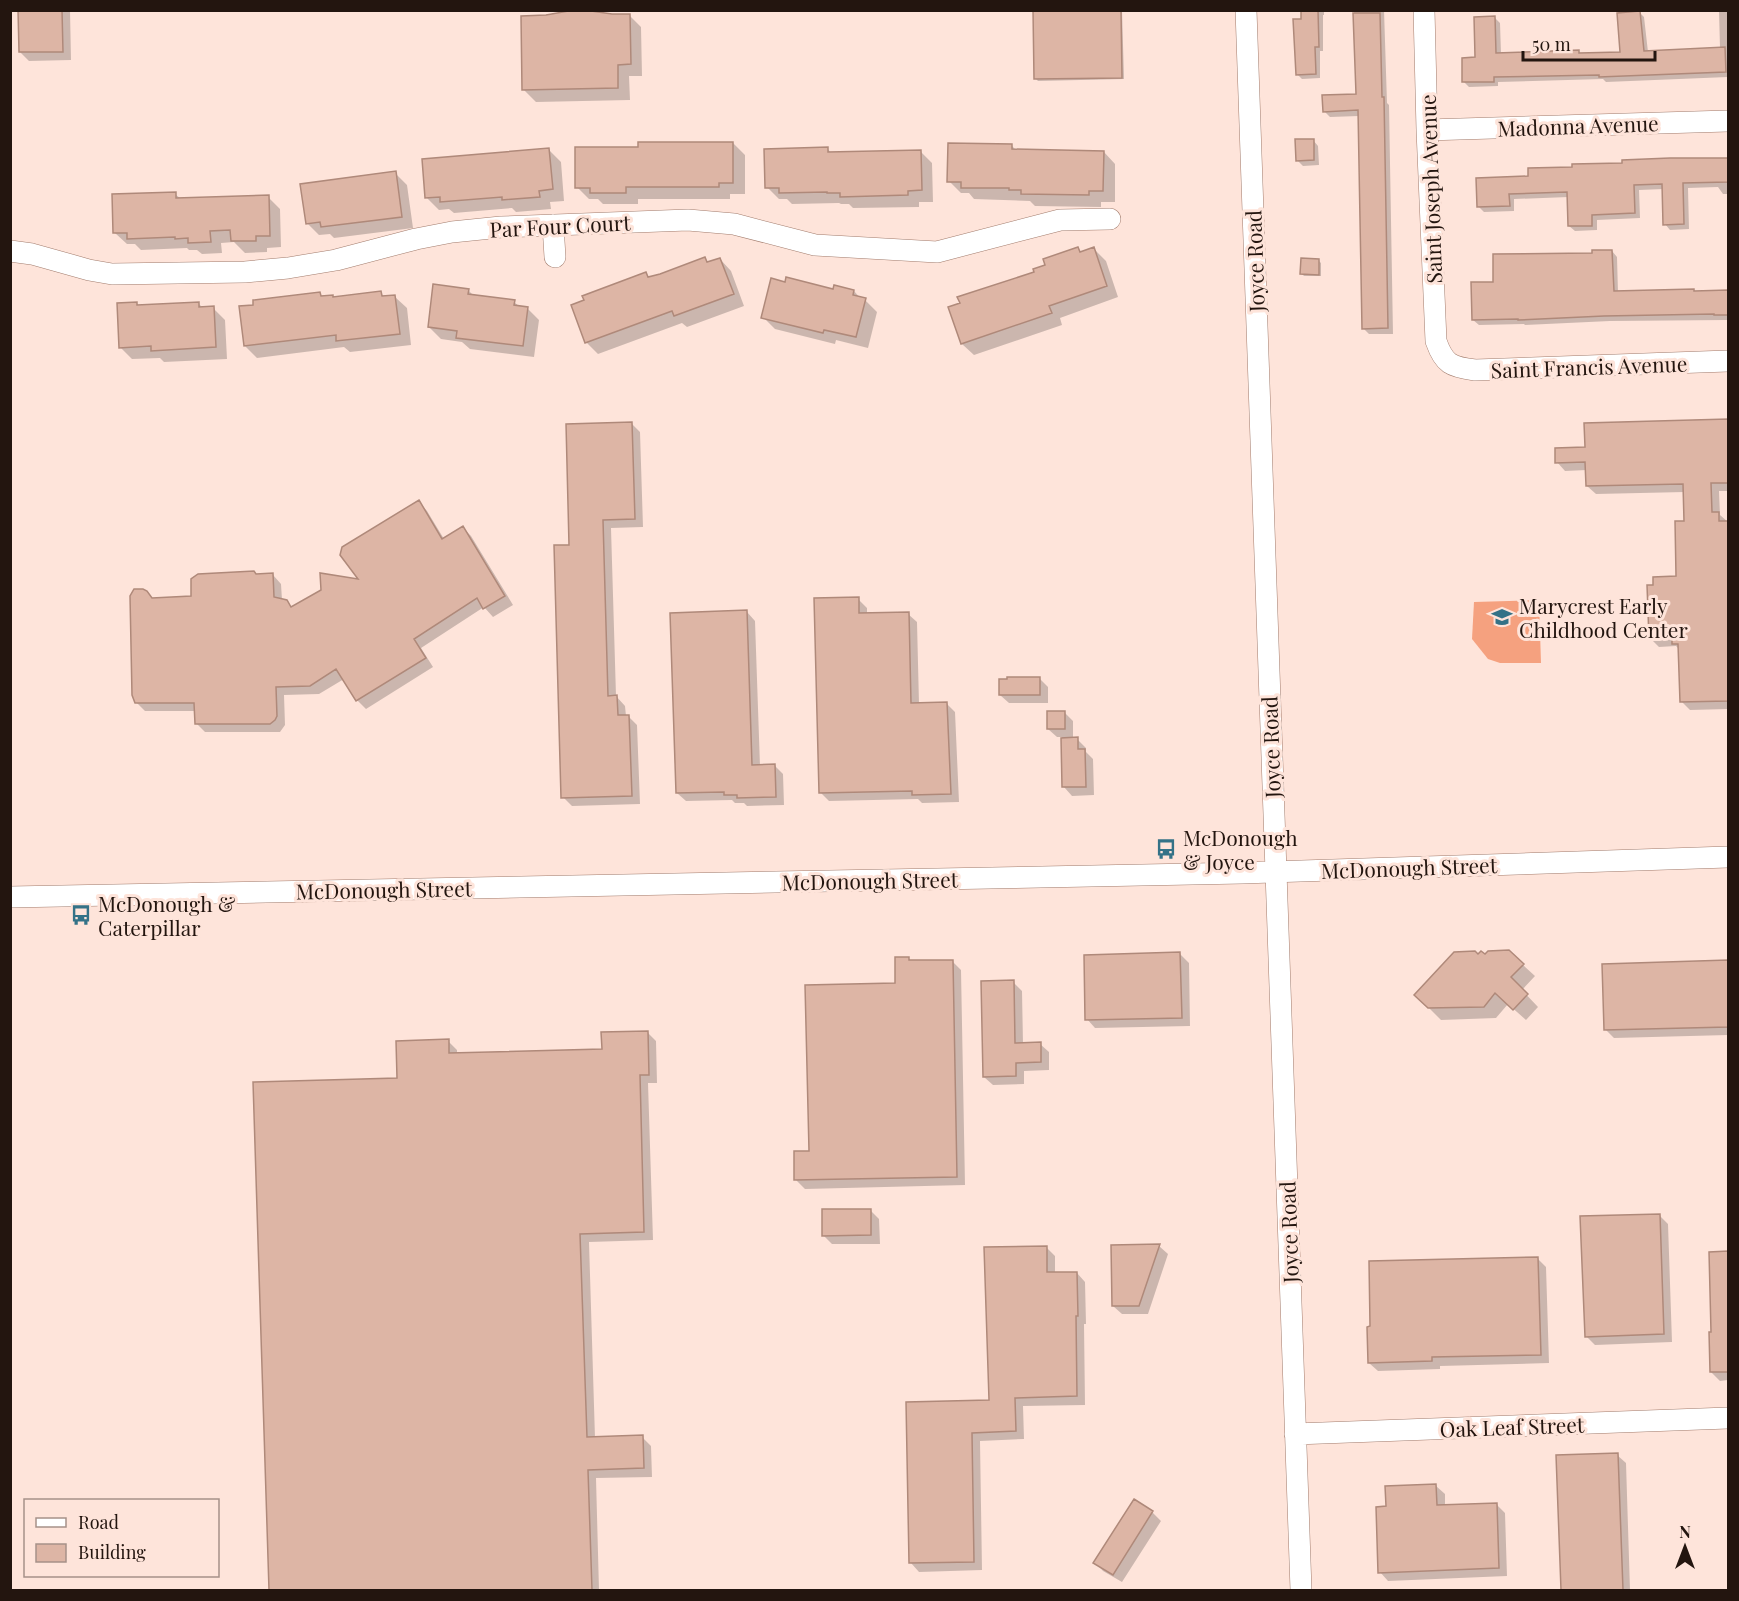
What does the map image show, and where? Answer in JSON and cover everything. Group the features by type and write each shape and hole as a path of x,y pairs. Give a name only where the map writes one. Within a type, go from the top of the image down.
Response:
{"street":[{"name":"Joyce Road","path":"1245,10 1300,1590"},
{"name":"Saint Joseph Avenue","path":"1424,10 1436,341 1441,355 1449,364"},
{"name":"Madonna Avenue","path":"1427,130 1728,121"},
{"name":"Par Four Court","path":"10,251 32,254 112,274 245,272 336,260 452,232 501,227 709,221 734,224 815,245 937,252 1060,220 1110,219"},
{"path":"554,225 555,257"},
{"name":"Saint Francis Avenue","path":"1449,364 1475,370 1728,361"},
{"name":"McDonough Street","path":"10,897 1274,872 1728,857"},
{"name":"Oak Leaf Street","path":"1295,1434 1728,1418"}],"shaded area":[{"path":"1539,600 1541,663 1500,663 1488,659 1472,639 1474,602"}],"building":[{"path":"18,10 62,10 63,52 19,52"},
{"path":"574,10 630,14 631,64 618,65 618,88 522,90 521,16 546,15"},
{"path":"1033,10 1121,10 1122,78 1034,79"},
{"path":"1301,10 1318,10 1319,47 1315,47 1316,74 1296,75 1293,19 1301,19"},
{"path":"1640,11 1644,51 1725,47 1726,72 1599,77 1599,75 1494,77 1494,82 1462,82 1462,58 1475,57 1474,17 1495,16 1496,53 1579,50 1579,53 1620,52 1617,13"},
{"path":"1353,13 1380,13 1382,97 1384,97 1388,328 1362,329 1358,110 1323,112 1322,95 1356,94"},
{"path":"1295,139 1314,139 1314,160 1296,161"},
{"path":"638,142 733,142 733,183 719,183 719,187 626,187 626,193 590,193 590,188 575,188 575,147 638,147"},
{"path":"948,143 1012,144 1012,149 1104,151 1103,191 1089,191 1089,195 1021,194 1021,190 1009,190 1009,188 961,188 961,182 947,182"},
{"path":"828,147 828,152 921,150 922,190 908,191 908,195 840,197 840,193 779,193 779,188 765,188 764,149"},
{"path":"549,148 553,189 539,191 540,197 502,200 502,197 440,202 440,197 425,198 422,159"},
{"path":"1728,158 1728,182 1683,183 1684,224 1663,225 1662,184 1634,185 1635,213 1592,215 1592,226 1568,226 1567,192 1509,194 1510,206 1477,207 1476,178 1528,176 1528,168 1572,167 1572,164 1622,163 1622,160"},
{"path":"396,171 402,217 321,227 320,222 306,224 300,184"},
{"path":"176,192 176,198 269,195 270,236 256,236 256,241 231,241 230,230 210,231 211,242 188,243 188,238 127,239 127,233 113,233 112,194"},
{"path":"1078,247 1080,252 1094,247 1107,286 1049,306 1052,313 961,344 948,307 960,303 957,297 1034,272 1033,269 1045,265 1043,259"},
{"path":"1592,250 1612,250 1614,291 1728,290 1728,315 1472,320 1471,282 1493,282 1493,254 1592,253"},
{"path":"705,257 707,262 720,258 734,294 674,316 672,311 585,343 571,305 584,300 582,296 646,272 648,277 660,274"},
{"path":"1301,258 1319,259 1319,275 1300,274"},
{"path":"786,277 833,289 834,285 854,290 853,295 866,298 856,337 824,330 823,333 761,318 771,278 785,282"},
{"path":"433,284 469,289 468,294 515,300 514,305 528,307 523,346 456,338 457,331 428,327"},
{"path":"381,291 382,296 395,295 400,334 336,341 336,335 244,346 239,306 253,305 253,300 320,292 321,296 333,295 333,297"},
{"path":"137,302 137,305 199,302 199,307 214,306 216,347 151,351 151,346 119,348 117,303"},
{"path":"1728,419 1728,483 1711,483 1712,512 1719,512 1719,521 1728,521 1728,701 1680,702 1678,644 1672,644 1672,638 1649,639 1647,585 1653,585 1653,577 1676,576 1675,521 1684,521 1683,484 1586,486 1585,462 1555,463 1555,448 1585,447 1584,423"},
{"path":"632,422 635,519 603,520 608,696 617,695 618,715 629,715 632,796 561,798 554,545 569,545 566,424"},
{"path":"419,500 442,539 463,526 505,596 483,609 477,598 414,639 426,658 356,701 336,669 310,686 276,687 277,716 270,724 195,724 194,703 135,703 132,695 130,596 134,589 147,591 152,598 191,596 191,579 198,574 254,571 256,574 273,573 274,597 287,600 291,607 321,590 320,573 358,579 340,555 342,547"},
{"path":"859,597 859,613 909,612 911,703 947,702 951,794 912,795 912,791 819,793 814,598"},
{"path":"747,610 752,765 775,764 776,797 737,798 737,795 724,795 724,792 676,793 670,613"},
{"path":"1007,677 1040,677 1040,695 999,695 999,679 1007,679"},
{"path":"1047,711 1065,711 1065,729 1047,729"},
{"path":"1078,737 1078,749 1085,749 1086,787 1062,787 1061,738"},
{"path":"1509,950 1524,964 1511,977 1528,994 1513,1010 1495,993 1484,1007 1428,1008 1414,995 1454,952 1475,951 1478,954 1481,951 1485,954 1488,951"},
{"path":"1180,952 1182,1018 1085,1020 1084,955"},
{"path":"895,957 909,957 909,960 953,960 957,1177 794,1180 794,1151 809,1151 805,985 895,983"},
{"path":"1728,960 1728,1027 1604,1030 1602,964"},
{"path":"1014,980 1015,1043 1041,1042 1041,1062 1016,1063 1016,1076 983,1077 981,981"},
{"path":"648,1031 649,1075 640,1075 644,1232 580,1234 587,1437 643,1435 644,1468 588,1470 592,1590 269,1590 253,1082 397,1078 396,1041 449,1039 449,1053 602,1049 601,1032"},
{"path":"822,1209 871,1209 871,1235 822,1236"},
{"path":"1660,1214 1664,1334 1585,1337 1580,1216"},
{"path":"1160,1244 1139,1306 1112,1306 1111,1245"},
{"path":"1047,1246 1047,1272 1077,1272 1077,1396 1015,1398 1016,1431 972,1433 974,1562 909,1563 906,1402 989,1400 984,1247"},
{"path":"1728,1251 1728,1372 1710,1372 1709,1252"},
{"path":"1538,1257 1541,1355 1432,1357 1432,1361 1368,1363 1369,1261"},
{"path":"1618,1453 1623,1590 1561,1590 1556,1455"},
{"path":"1436,1484 1437,1505 1497,1503 1499,1568 1378,1573 1376,1507 1386,1506 1385,1486"},
{"path":"1134,1499 1153,1511 1113,1575 1093,1563"}],"place":[{"name":"Marycrest Early Childhood Center","path":"1502,617"},
{"name":"McDonough & Joyce","path":"1166,849"},
{"name":"McDonough & Caterpillar","path":"81,915"}]}
